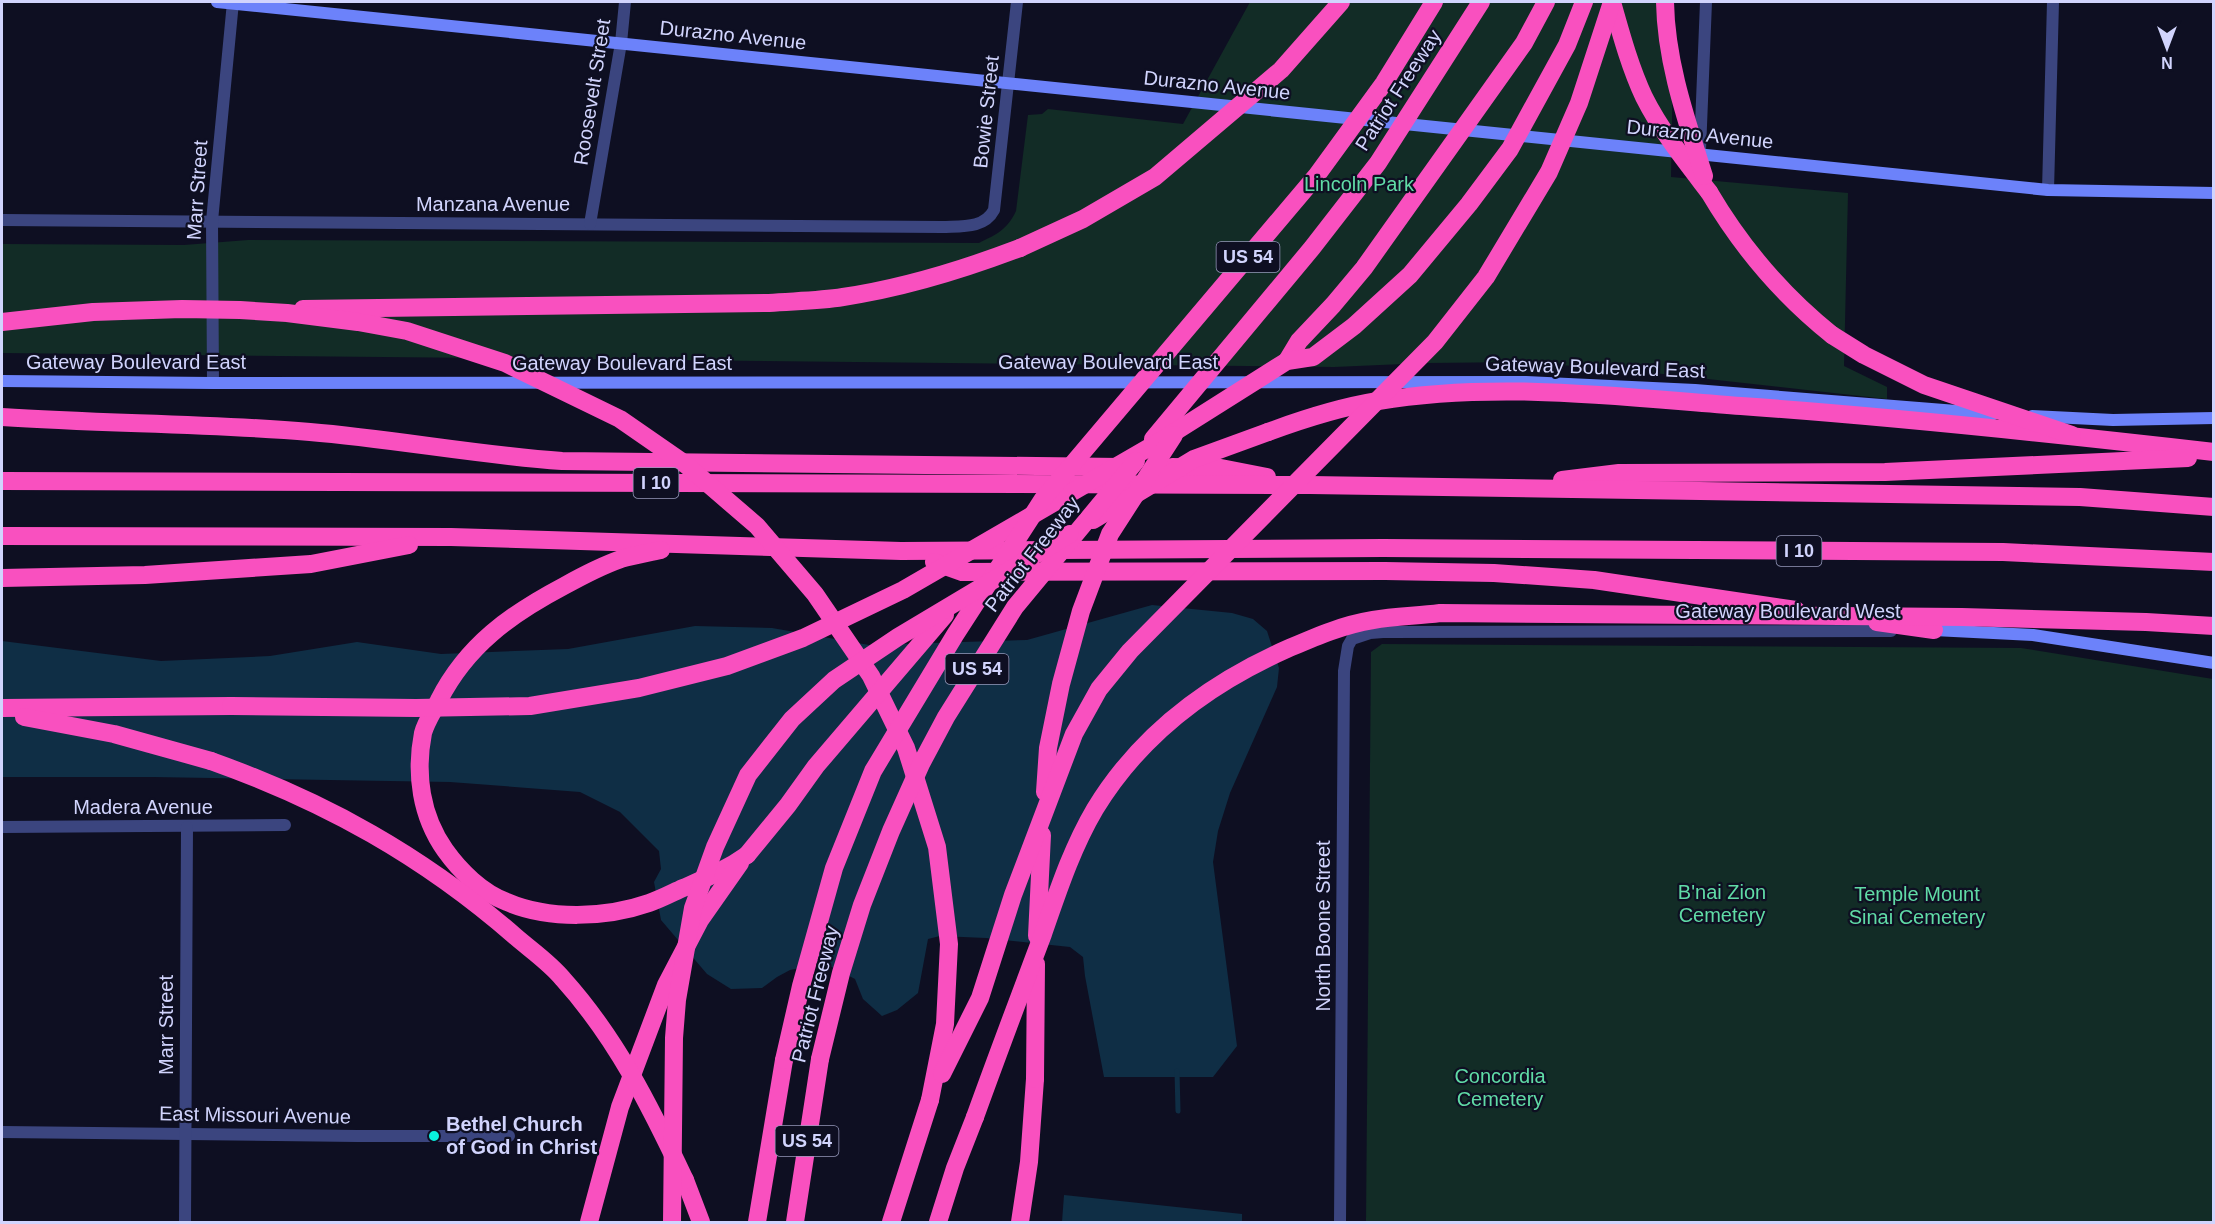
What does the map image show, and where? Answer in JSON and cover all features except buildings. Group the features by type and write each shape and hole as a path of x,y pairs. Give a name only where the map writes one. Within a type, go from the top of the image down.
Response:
{"highway":[{"path":"2,322 93,312 182,309 769,303 842,298 902,286 969,267 1020,248 1083,219 1155,177 1281,70 1341,2"},
{"name":"Patriot Freeway","path":"757,1222 783,1060 801,986 834,868 873,771 955,635 1043,499 1317,175 1384,83 1434,2"},
{"name":"Patriot Freeway","path":"795,1222 820,1059 841,973 862,904 891,831 921,764 946,717 1015,607 1312,248 1378,163 1481,2"},
{"path":"1287,361 1299,341 1333,305 1371,258 1524,43 1546,2"},
{"path":"2,708 530,706 639,688 727,666 803,638 903,590 1162,440 1287,361 1313,357 1354,326 1410,275 1469,204 1510,149 1567,45 1584,2"},
{"path":"930,1100 980,998 1013,895 1061,765 1074,734 1099,689 1130,651 1434,342 1486,277 1550,172 1579,103 1612,2"},
{"path":"1612,2 1623,43 1644,98 1665,132 1725,219 1773,282 1804,312 1832,335 1864,355 1924,385 2072,435"},
{"path":"1665,2 1669,51 1708,192"},
{"path":"240,310 287,313 407,331 505,363 620,419 685,464 757,526 815,594 871,676 906,748 937,847 945,907 949,974 945,1024 930,1100 891,1222"},
{"path":"1020,1222 1029,1162 1035,1079 1038,889 1048,748 1061,684 1078,622 1110,534 1238,336"},
{"path":"672,1222 674,1038 677,1000 693,908 715,847 748,775 792,719 834,680 898,637 1194,459 1298,421 1376,401 1414,396 1517,392 1818,411 2072,435 2214,454"},
{"path":"2,417 290,431 480,454 562,461 1221,468 1318,485"},
{"path":"1493,488 1619,474 1885,472 2214,454"},
{"name":"I 10","path":"2,481 1318,485 2080,497 2214,507"},
{"path":"589,1222 620,1107 666,985 700,920 816,766 1043,499"},
{"name":"I 10","path":"2,536 451,537 901,551 1383,548 2003,552 2214,562"},
{"path":"2,578 145,575 311,564 451,537"},
{"path":"684,544 622,559 589,573 534,602 490,633 451,677 424,730 419,762 425,810 440,842 454,863 475,882 505,902 535,911 566,915 600,913 648,903 724,871 747,855"},
{"path":"901,551 962,572 1385,571 1494,573 1594,580 1934,630"},
{"path":"938,1222 955,1168 1071,854 1095,810 1118,775 1143,746 1169,721 1236,673 1324,633 1372,620 1440,614 1962,617 2214,626"},
{"path":"2,715 40,719 156,744 257,778 348,820 448,881 562,978 613,1043 649,1103 685,1180 701,1222"}],"main road":[{"name":"Durazno Avenue","path":"217,2 2048,190 2214,193"},
{"name":"Gateway Boulevard East","path":"2,381 213,383 1526,382 1695,390 2045,417 2113,420 2214,418"},
{"name":"Gateway Boulevard West","path":"1934,630 2033,635 2214,663"}],"street":[{"name":"Marr Street","path":"213,383 212,221 233,2"},
{"name":"Roosevelt Street","path":"590,224 621,43 625,2"},
{"name":"Bowie Street","path":"984,222 994,210 1010,84 1017,2"},
{"path":"1700,154 1706,2"},
{"path":"2048,190 2053,2"},
{"name":"Manzana Avenue","path":"2,220 942,227 984,222"},
{"name":"Gateway Boulevard West","path":"1360,636 1370,633 1395,632 1934,630"},
{"name":"North Boone Street","path":"1340,1222 1344,671 1348,646 1352,639 1360,636"},
{"name":"Madera Avenue","path":"2,827 285,825"},
{"name":"Marr Street","path":"184,1222 187,827"},
{"name":"East Missouri Avenue","path":"2,1132 509,1136"}],"green space":[{"name":"Lincoln Park","path":"1250,2 1674,2 1671,177 1848,193 1844,366 1887,387 1887,399 1654,373 1526,362 1334,367 2,353 2,244 184,245 248,240 979,243 1001,231 1016,211 1028,115 1042,114 1048,109 1183,124"},
{"path":"1382,644 2021,648 2213,679 2213,1222 1366,1222 1371,652"}],"water":[{"path":"1152,605 1232,613 1253,619 1267,631 1279,668 1277,687 1230,793 1218,831 1213,862 1237,1046 1213,1077 1104,1077 1083,957 1070,947 986,938 940,936 928,939 918,993 897,1010 882,1016 863,999 855,979 824,963 790,970 762,988 731,989 707,974 661,920 654,882 661,869 659,851 620,812 580,792 450,782 2,777 2,641 161,661 270,656 357,642 441,654 568,649 695,626 772,628 869,645 1027,640"},
{"path":"1064,1195 1242,1214 1242,1222 1062,1222"}],"waterway":[{"path":"1177,1071 1178,1111"}],"place":[{"name":"Bethel Church of God in Christ","path":"434,1136"}],"park label":[{"name":"B'nai Zion Cemetery","path":"1722,904"},
{"name":"Temple Mount Sinai Cemetery","path":"1917,906"},
{"name":"Concordia Cemetery","path":"1500,1088"}]}
